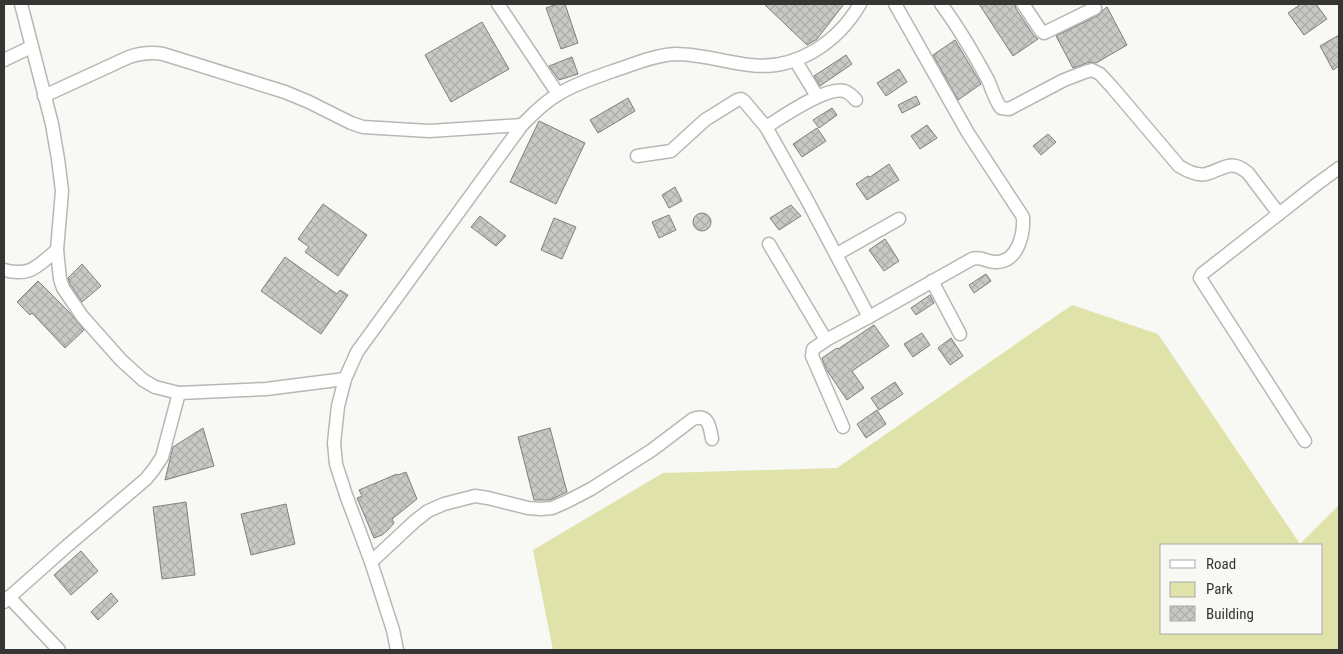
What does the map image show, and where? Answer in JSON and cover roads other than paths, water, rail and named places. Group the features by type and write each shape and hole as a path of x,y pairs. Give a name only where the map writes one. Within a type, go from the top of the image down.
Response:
{"street":[{"path":"21,4 56,146 62,192 57,250 60,279 63,288 82,316 121,360 143,380 155,387 179,393 266,389 345,379"},
{"path":"498,4 558,94"},
{"path":"397,650 393,630 371,562 336,464 334,443 338,406 345,379 357,352 522,125 534,112 558,94 579,83 667,55 690,55 761,66 781,65 811,53 826,44 860,4"},
{"path":"843,427 812,356 813,349 975,258 995,262 1010,258 1016,252 1024,226 1023,217 968,133 895,4"},
{"path":"941,4 963,36 1001,108 1009,109 1064,80 1092,70 1100,74 1112,87 1180,166 1199,175 1228,165 1234,165 1243,169 1279,214"},
{"path":"1023,4 1041,31 1044,32 1095,8"},
{"path":"4,60 31,47"},
{"path":"44,96 129,57 140,53 153,52 285,92 363,127 428,131 522,125"},
{"path":"795,60 817,96"},
{"path":"766,127 817,96 832,91 843,91 850,94 856,100"},
{"path":"637,156 671,151 705,120 737,100 742,100 749,105 766,127 837,254 869,317"},
{"path":"1305,442 1200,278 1202,274 1339,168"},
{"path":"837,254 899,219"},
{"path":"769,244 826,340"},
{"path":"4,270 23,272 33,270 57,250"},
{"path":"932,281 960,334"},
{"path":"59,650 6,600 146,479 162,457 179,393"},
{"path":"371,562 414,521 428,511 444,504 475,496 528,508 552,508 583,493 652,450 693,419 703,417 706,420 709,424 712,439"}]}
